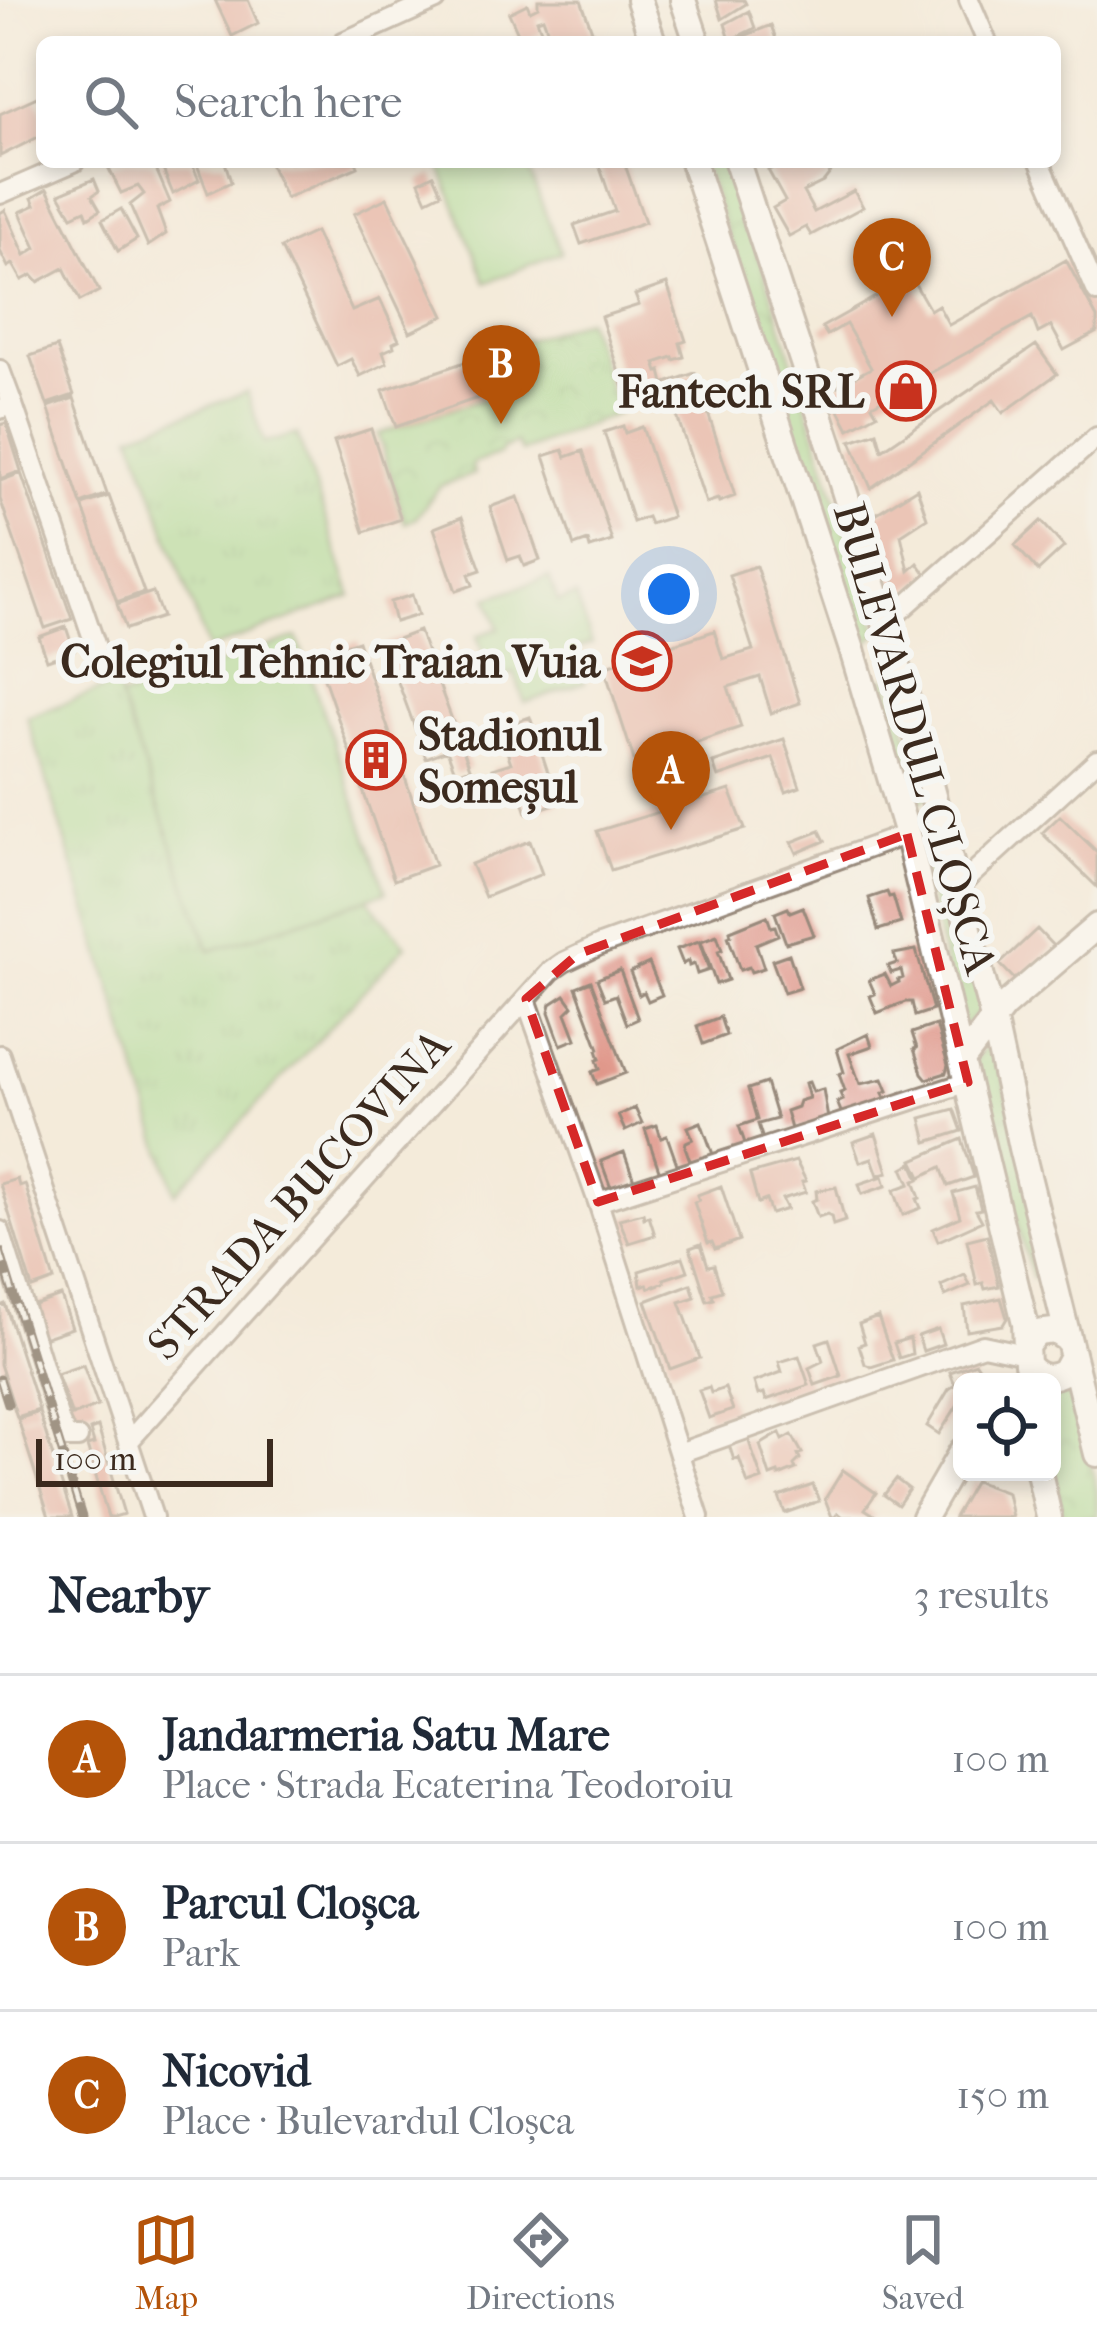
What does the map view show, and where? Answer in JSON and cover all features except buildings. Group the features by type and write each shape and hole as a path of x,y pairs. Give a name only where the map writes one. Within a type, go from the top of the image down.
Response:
{"main road":[{"path":"639,0 651,36"},
{"path":"683,0 695,36"},
{"name":"BULEVARDUL CLOȘCA","path":"695,168 907,834 1025,1322 1029,1369"},
{"name":"BULEVARDUL CLOȘCA","path":"739,168 896,656 993,1018 1097,1454"},
{"path":"966,1070 993,1018 1097,926"},
{"path":"1037,1333 1062,1334 1070,1348 1064,1372 1057,1376 1029,1369 1037,1333"},
{"path":"924,1517 953,1467"},
{"path":"1042,1481 1049,1517"}],"street":[{"path":"356,36 436,0"},
{"path":"968,0 984,36"},
{"path":"0,194 60,168"},
{"path":"1043,168 1097,292"},
{"path":"0,370 7,407 95,646"},
{"path":"886,623 1097,437"},
{"path":"858,669 896,656"},
{"path":"958,887 1097,760"},
{"name":"STRADA BUCOVINA","path":"129,1441 551,971 578,954 907,834"},
{"path":"526,999 598,1202 699,1517"},
{"path":"0,1055 153,1517"},
{"path":"598,1202 966,1070"},
{"path":"0,1232 60,1423 67,1438 78,1438"},
{"path":"679,1453 983,1345 1029,1369"}],"highlighted area":[{"path":"907,834 968,1082 598,1202 526,999 578,954"}],"green space":[{"path":"440,168 527,168 561,252 486,283"},
{"path":"704,168 732,168 877,628 866,644 854,636 773,366"},
{"path":"586,319 618,413 521,452 516,443 472,464 474,474 440,486 416,518 405,523 378,434 490,397 482,374 510,363 508,346"},
{"path":"247,392 264,443 297,434 352,596 208,650 132,434"},
{"path":"549,577 558,602 576,596 592,643 574,650 585,682 525,703 514,673 493,681 477,636 499,628 488,598"},
{"path":"297,637 386,892 210,951 120,698"},
{"path":"889,679 929,797 908,807 873,688"},
{"path":"116,684 210,951 367,898 406,945 175,1193 27,717"},
{"path":"939,830 987,1007 959,1030 917,839"},
{"path":"994,1038 1050,1272 1032,1278 972,1062"},
{"path":"1074,1392 1097,1492 1097,1517 1063,1517 1055,1481 1061,1481 1061,1395"}],"railway":[{"path":"0,1251 82,1517"},
{"path":"0,1379 8,1404"}],"place":[{"name":"Nicovid","path":"892,317"},
{"name":"Fantech SRL","path":"906,391"},
{"name":"Parcul Cloșca","path":"501,424"},
{"name":"Colegiul Tehnic Traian Vuia","path":"642,661"},
{"name":"Stadionul Someșul","path":"376,760"},
{"name":"Jandarmeria Satu Mare","path":"671,830"}]}
